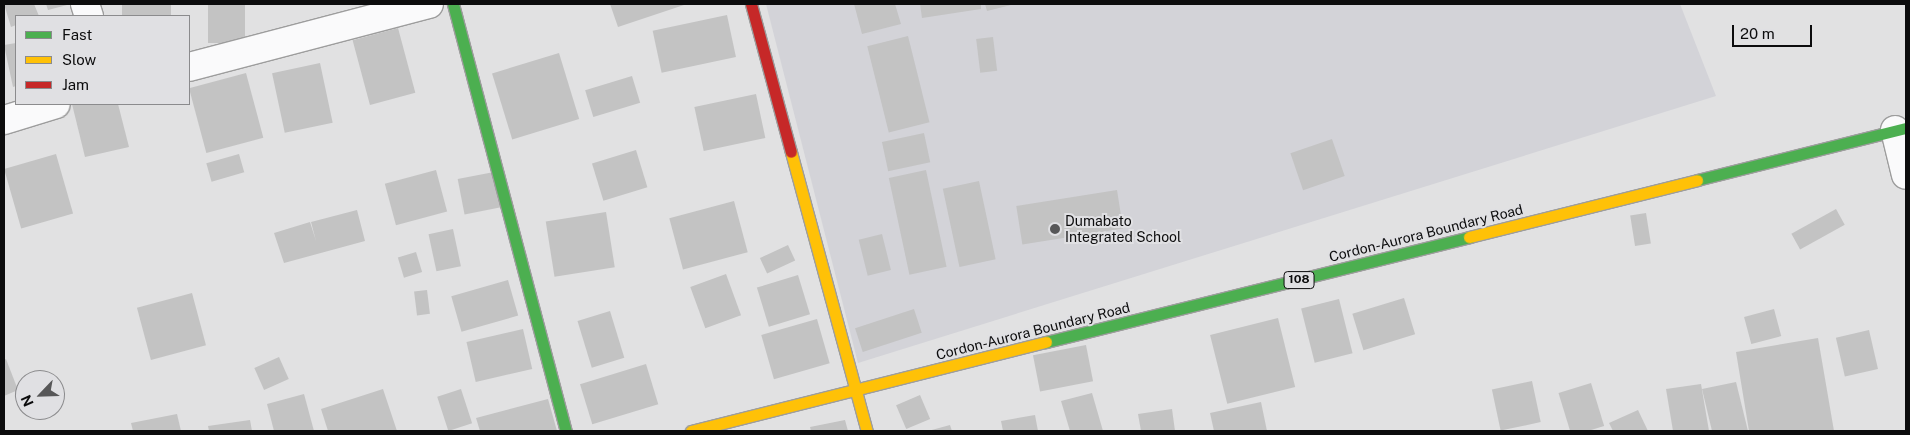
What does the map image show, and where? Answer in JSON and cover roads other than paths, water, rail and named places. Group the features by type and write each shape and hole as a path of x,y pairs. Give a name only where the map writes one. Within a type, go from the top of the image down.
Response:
{"main road":[{"path":"453,4 566,431"},
{"path":"750,4 867,431"},
{"name":"Cordon-Aurora Boundary Road","path":"691,431 1901,129"}],"street":[{"path":"190,67 429,4"},
{"path":"4,120 53,105"},
{"path":"1901,129 1906,175"}],"place":[{"name":"Dumabato Integrated School","path":"1055,229"}]}
